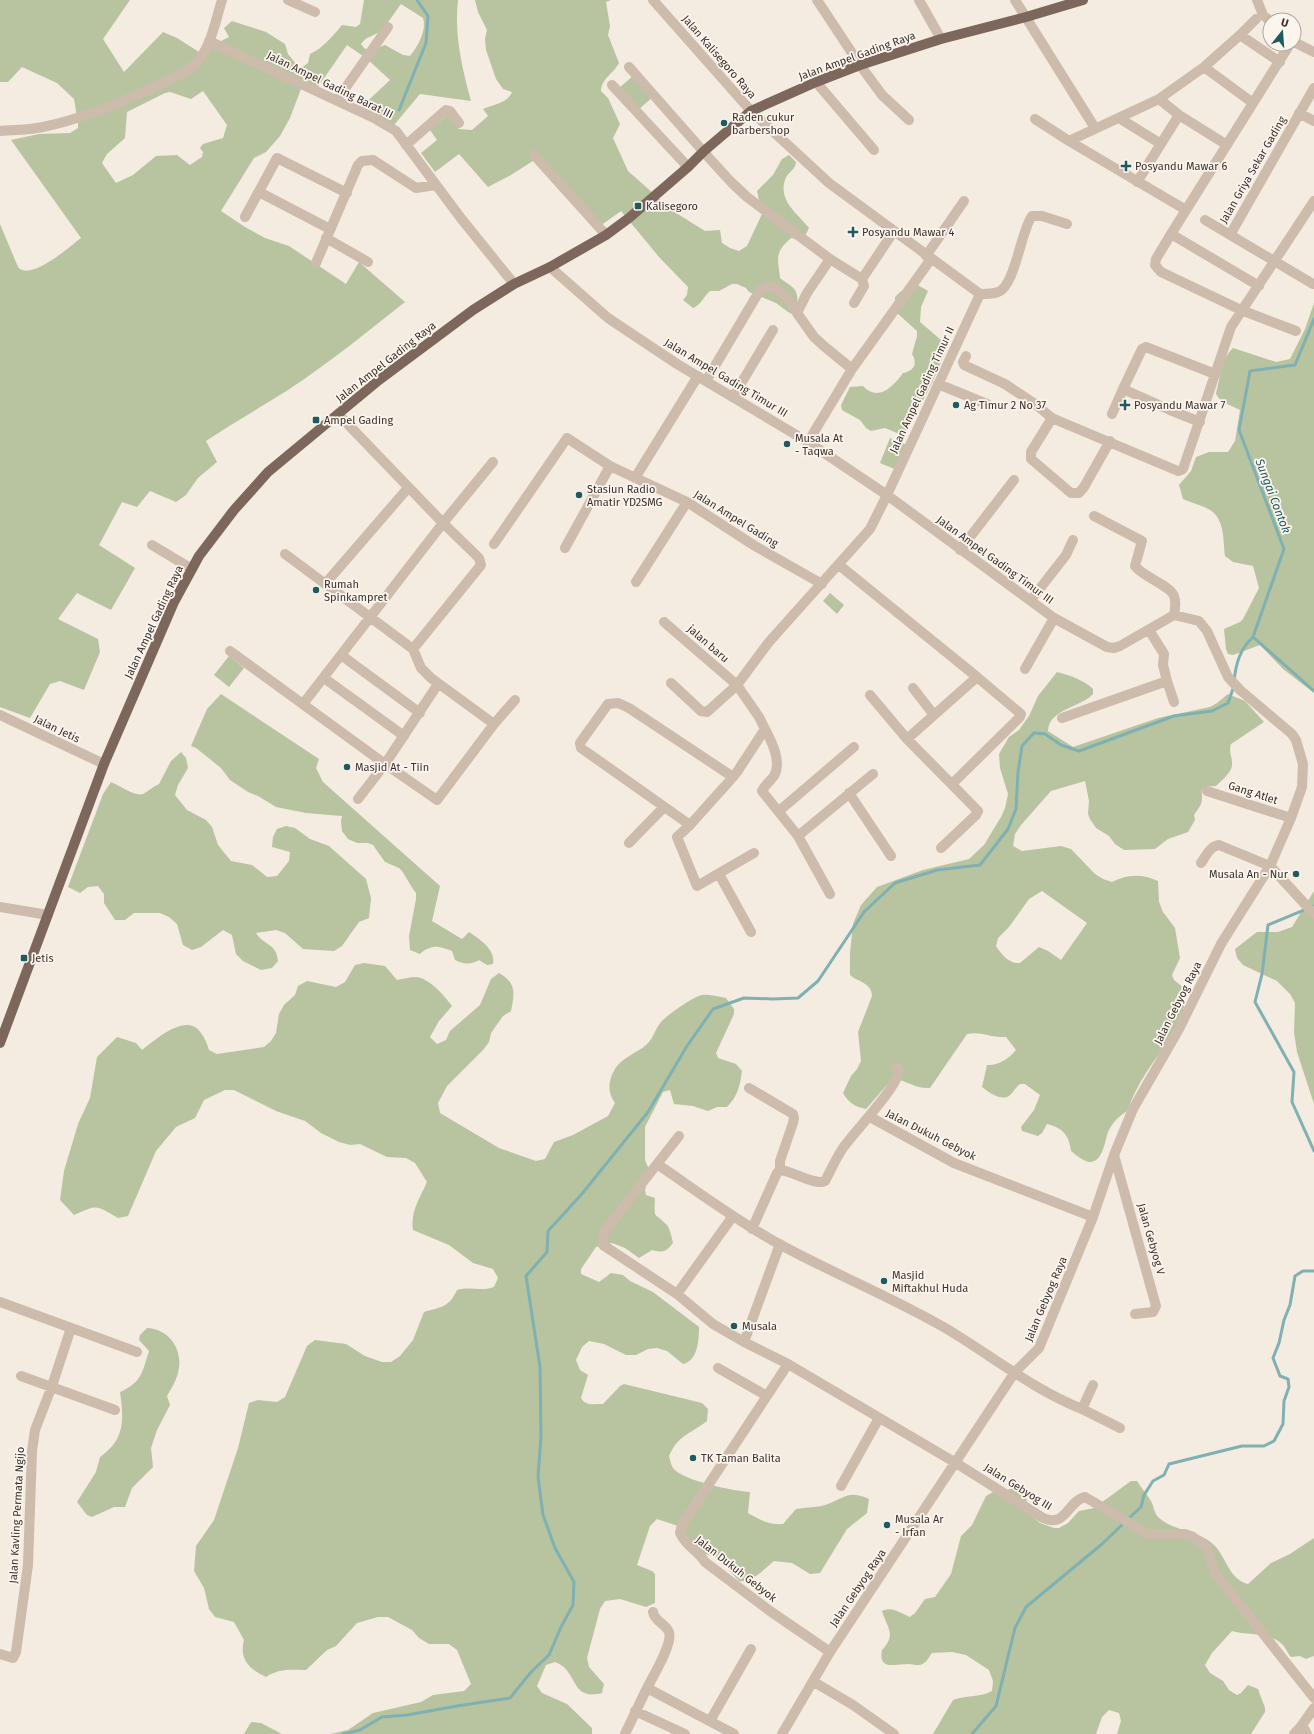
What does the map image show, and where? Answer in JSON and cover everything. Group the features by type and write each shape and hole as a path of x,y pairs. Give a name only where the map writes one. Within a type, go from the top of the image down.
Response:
{"main road":[{"name":"Jalan Ampel Gading Raya","path":"0,1043 104,764 174,602 198,556 234,510 268,472 379,380 474,310 514,284 550,267 606,235 629,218 688,167 704,150 751,112 816,82 860,65 941,39 1026,17 1083,0"}],"street":[{"path":"0,131 42,127 88,114 141,94 192,67 202,55 209,41 222,0"},
{"path":"288,0 315,12"},
{"name":"Jalan Kalisegoro Raya","path":"653,0 751,112"},
{"path":"817,0 860,65 882,95 909,120"},
{"path":"919,0 941,39"},
{"path":"1015,0 1095,128"},
{"path":"1257,0 1262,12"},
{"path":"1069,141 1159,99 1204,67 1256,19"},
{"path":"337,100 388,28"},
{"path":"1240,35 1280,62"},
{"name":"Jalan Ampel Gading Barat III","path":"209,41 337,100 396,131 432,186 514,284"},
{"path":"1302,46 1314,52"},
{"path":"1286,52 1171,234 1156,259 1154,266 1156,269 1241,310 1296,331"},
{"path":"629,67 731,182 747,197 830,259 862,279 864,286 854,303"},
{"path":"1204,67 1253,103"},
{"path":"816,82 874,150"},
{"path":"612,85 688,167"},
{"name":"Jalan Griya Sekar Gading","path":"1313,284 1274,263 1230,235 1314,88"},
{"path":"1159,99 1179,115 1227,145"},
{"path":"406,145 446,110 450,111 460,123"},
{"path":"751,112 829,183 929,258 980,294 997,293 1003,289 1010,277 1032,216 1042,216 1067,224"},
{"name":"Jalan Griya Sekar Gading","path":"1299,113 1314,121"},
{"path":"1137,182 1179,115"},
{"path":"1119,118 1161,144"},
{"path":"1035,119 1137,182 1186,210"},
{"path":"534,155 606,235"},
{"path":"245,217 277,158 346,193"},
{"path":"316,263 358,165 362,161 373,160 416,188 432,186"},
{"path":"259,192 328,234 368,262"},
{"path":"966,356 963,362 964,365 1005,384 1035,404 1052,418 1181,471 1185,466 1226,340 1241,310 1310,215 1314,201"},
{"path":"808,442 852,369 929,258 964,202"},
{"path":"1205,220 1230,235"},
{"path":"862,279 894,232"},
{"path":"1171,234 1258,286"},
{"path":"798,311 814,282 830,259"},
{"name":"Jalan Ampel Gading Timur III","path":"550,267 608,318 676,364 808,442 887,495 1054,618 1107,647 1114,648 1150,630 1174,615"},
{"path":"635,478 760,290 768,286 781,292 798,311 814,337 825,348 852,369"},
{"name":"Jalan Ampel Gading Timur II","path":"887,495 980,294"},
{"path":"733,397 773,330"},
{"path":"1112,414 1142,350 1146,347 1215,374"},
{"path":"938,384 987,404"},
{"path":"1123,389 1200,422"},
{"path":"338,414 408,488 479,558 481,564 413,649"},
{"path":"1052,418 1031,452 1031,459 1071,493 1079,493 1082,491 1110,442"},
{"name":"Jalan Ampel Gading","path":"494,544 566,438 610,466 686,502 755,546 822,584"},
{"path":"303,704 443,523 493,462"},
{"path":"565,548 610,466"},
{"path":"960,550 1014,480"},
{"path":"325,584 408,488"},
{"path":"670,683 703,713 707,712 737,685 770,642 870,529 887,495"},
{"path":"636,582 686,502"},
{"path":"1094,516 1142,541 1135,566 1171,592 1175,597 1174,615 1199,621 1207,631 1228,677 1240,690 1292,734 1299,746 1303,764 1302,787 1291,818 1270,866"},
{"path":"1031,600 1066,555 1073,540"},
{"path":"152,545 192,569"},
{"path":"285,554 413,649 421,668 431,678 494,724"},
{"path":"839,565 1021,714 1020,717 952,784"},
{"path":"1025,669 1054,618"},
{"name":"jalan baru","path":"664,622 737,685 759,717 772,741 776,766 775,773 762,791 779,811"},
{"path":"1150,630 1164,654 1163,665 1174,702"},
{"path":"230,651 437,800 494,724 515,700"},
{"path":"341,655 420,713"},
{"path":"907,739 977,677"},
{"path":"324,678 404,736"},
{"path":"1062,718 1167,681"},
{"path":"358,799 385,764 436,687"},
{"path":"913,688 934,715"},
{"path":"870,695 907,739 978,811 978,813 941,848"},
{"path":"690,825 581,748 580,743 608,704 618,703 629,708 733,777"},
{"name":"Jalan Jetis","path":"0,715 104,764"},
{"path":"754,853 697,886 678,837 733,777 766,729"},
{"path":"830,894 798,836 779,811 854,747"},
{"path":"798,836 873,774"},
{"name":"Gang Atlet","path":"1206,791 1291,818"},
{"path":"850,793 891,856"},
{"path":"629,843 664,807"},
{"path":"1201,863 1210,850 1214,846 1218,845 1270,866 1314,914"},
{"name":"Jalan Gebyog Raya","path":"782,1734 814,1682 830,1652 1015,1372 1039,1348 1093,1217 1114,1155 1132,1109 1179,1029 1221,944 1270,866"},
{"path":"719,874 751,932"},
{"path":"0,907 48,914"},
{"path":"870,1117 899,1074 896,1067"},
{"path":"749,1088 793,1114 794,1121 780,1161 780,1170 777,1173 752,1229"},
{"name":"Jalan Dukuh Gebyok","path":"780,1170 787,1170 818,1182 825,1181 842,1149 870,1117 954,1163 1093,1217"},
{"path":"679,1136 611,1221 604,1232 603,1245 677,1294 713,1324 744,1342 788,1364 956,1463"},
{"name":"Jalan Gebyog V","path":"1114,1155 1156,1306 1153,1312 1135,1314"},
{"path":"657,1164 752,1229 881,1293 946,1329 1054,1397 1120,1428"},
{"path":"677,1294 733,1216"},
{"path":"744,1342 780,1244"},
{"path":"0,1302 137,1352"},
{"name":"Jalan Kavling Permata Ngijo","path":"0,1654 13,1658 16,1652 28,1565 32,1451 39,1416 52,1386 71,1328"},
{"name":"Jalan Dukuh Gebyok","path":"788,1364 682,1524 680,1533 686,1544 701,1556 705,1562 770,1611 830,1652"},
{"path":"718,1368 767,1396"},
{"path":"21,1376 115,1410"},
{"path":"1082,1409 1093,1385"},
{"path":"841,1486 879,1418"},
{"name":"Jalan Gebyog III","path":"956,1463 1050,1521 1058,1520 1080,1498 1086,1497 1148,1534 1185,1534 1203,1544 1209,1554 1215,1573 1314,1698"},
{"path":"624,1734 635,1712 651,1690 669,1640 667,1628 656,1619 653,1612"},
{"path":"710,1721 751,1649"},
{"path":"814,1682 853,1705 894,1734"},
{"path":"651,1690 734,1734"},
{"path":"1294,1734 1305,1730 1314,1708"},
{"path":"635,1712 685,1734"}],"green space":[{"path":"0,0 130,0 103,39 124,72 163,32 177,38 199,52 229,37 224,28 232,21 266,32 285,44 288,54 300,69 308,63 310,54 315,52 331,38 342,25 356,27 360,24 364,0 458,0 458,38 462,64 471,101 420,94 394,125 359,109 390,80 366,58 347,45 318,87 304,81 290,118 280,136 266,152 254,158 221,211 265,238 289,246 346,284 359,262 405,302 303,380 206,441 217,462 198,478 186,495 176,502 150,491 137,507 122,502 99,545 135,568 111,610 77,593 58,619 98,639 100,652 84,690 60,681 50,684 30,718 0,707 0,224 18,267 24,270 31,270 50,262 81,238 11,140 39,134 70,133 78,128 78,123 74,99 57,83 22,67 8,82 0,82","holes":["401,4 423,18 424,23 421,38 410,56 403,55 385,45 370,51 364,48 361,44 363,41 379,32","203,91 227,125 223,138 203,144 200,148 203,152 202,157 190,165 177,155 156,156 133,175 116,183 102,163 107,154 125,138 127,112 165,93 170,92 191,99"]},
{"path":"475,0 611,0 606,2 610,26 608,35 619,63 603,83 601,91 608,98 620,124 613,138 628,171 673,211 705,231 720,230 722,243 730,248 739,251 747,246 762,214 757,191 773,175 782,159 789,155 796,162 796,165 786,177 784,194 790,207 809,228 800,240 791,238 782,248 778,256 780,278 797,293 796,307 792,314 776,303 749,292 746,288 737,284 732,284 719,291 710,291 698,305 693,308 683,300 687,295 688,287 659,257 621,211 600,226 536,159 511,175 488,187 459,154 435,172 421,153 437,140 430,130 448,115 459,129 472,130 488,116 483,109 507,99 512,92 503,89 496,79 486,50 485,39 487,30 478,12"},
{"path":"634,75 654,96 638,110 619,88"},
{"path":"916,284 928,291 921,307 920,322 948,346 931,385 904,436 885,428 871,431 866,428 860,420 842,410 841,405 850,387 863,386 869,391 880,393 885,391 895,383 903,373 910,371 914,366 915,361 912,354 917,331 896,312 895,297 900,292"},
{"path":"1314,303 1314,693 1283,669 1260,645 1233,655 1228,654 1224,629 1240,622 1243,619 1259,588 1253,566 1233,562 1225,556 1221,525 1215,514 1207,508 1183,499 1179,485 1191,471 1196,457 1209,452 1228,452 1235,441 1240,410 1221,401 1216,394 1223,363 1229,353 1233,348 1276,362 1290,359 1305,329"},
{"path":"890,438 907,445 897,470 880,463"},
{"path":"830,593 844,605 837,614 823,601"},
{"path":"229,656 244,668 229,687 214,675"},
{"path":"1057,672 1081,680 1093,689 1093,694 1087,699 1059,713 1050,724 1048,731 1073,747 1158,718 1210,707 1228,694 1245,701 1264,722 1231,744 1230,749 1232,766 1230,772 1216,786 1205,787 1202,790 1201,804 1194,815 1195,820 1188,832 1168,839 1155,849 1124,850 1115,844 1109,836 1096,828 1088,814 1089,801 1085,781 1051,791 1015,834 1013,846 1022,851 1061,846 1071,849 1095,874 1112,882 1129,876 1141,876 1158,881 1159,902 1163,912 1175,928 1180,958 1172,975 1174,980 1184,988 1185,1000 1183,1012 1179,1023 1167,1043 1140,1082 1127,1111 1116,1120 1108,1132 1101,1155 1094,1161 1090,1162 1083,1160 1071,1151 1067,1136 1061,1130 1053,1126 1047,1124 1042,1133 1038,1136 1022,1131 1021,1127 1034,1110 1040,1095 1025,1084 1020,1084 1009,1096 1006,1097 999,1097 982,1087 987,1065 1003,1061 1016,1050 1006,1037 996,1037 977,1033 967,1034 930,1088 916,1086 893,1078 866,1109 852,1104 843,1093 851,1076 861,1061 858,1032 872,996 870,988 867,985 850,975 850,953 853,924 861,905 877,887 923,870 969,859 984,845 1001,817 1005,808 1008,794 1000,768 999,754 1009,737 1019,730 1029,716 1038,696","holes":["1042,891 1087,923 1061,960 1039,947 1020,963 1016,963 1006,958 996,946 998,938 1009,927 1029,899"]},
{"path":"221,694 319,759 316,768 323,782 440,886 432,921 462,939 469,932 489,949 492,954 493,964 487,965 479,960 470,963 461,962 455,960 452,951 439,947 432,947 420,954 410,950 409,936 416,893 399,868 385,862 373,845 368,843 357,843 348,839 342,831 342,816 306,813 276,807 248,792 230,780 221,768 196,748 191,746 207,709"},
{"path":"181,752 186,758 188,768 178,785 175,795 187,810 206,820 212,827 218,845 231,861 252,865 267,877 277,876 289,861 290,852 272,847 273,837 277,829 286,826 295,828 310,839 329,846 366,879 371,898 369,918 359,922 342,946 334,951 303,949 285,933 276,930 256,933 263,941 273,947 278,961 272,968 261,970 243,961 236,954 232,935 223,930 201,947 192,950 183,945 177,924 169,917 160,913 134,913 125,920 115,920 104,903 104,894 98,886 88,887 80,893 68,887 103,794 111,782 136,794 143,794 159,784 171,761"},
{"path":"1314,891 1314,1104 1297,1052 1294,1032 1295,1003 1290,994 1277,981 1243,965 1237,958 1235,949 1257,932 1278,932 1292,927"},
{"path":"364,963 385,966 397,980 416,977 426,980 445,997 452,1006 439,1021 430,1037 437,1044 446,1040 450,1031 480,1005 491,979 499,973 509,980 513,989 511,1011 503,1016 491,1033 489,1042 483,1050 447,1086 438,1103 440,1113 499,1148 536,1161 545,1159 554,1142 573,1135 608,1116 615,1103 612,1099 609,1086 615,1069 621,1062 646,1045 661,1022 668,1015 687,1002 702,995 726,998 734,1009 734,1014 716,1053 718,1058 736,1064 742,1071 738,1090 731,1103 727,1107 717,1107 708,1111 693,1106 674,1104 670,1090 663,1092 645,1127 645,1160 650,1172 645,1190 646,1195 655,1198 655,1213 667,1225 673,1243 664,1251 652,1250 639,1258 625,1248 612,1243 596,1247 581,1269 581,1274 599,1282 611,1273 623,1275 630,1281 653,1292 699,1327 697,1349 692,1359 683,1364 667,1351 657,1348 648,1349 636,1355 626,1355 604,1344 589,1341 582,1347 576,1360 580,1370 588,1375 581,1398 587,1403 603,1404 620,1386 624,1384 702,1403 708,1409 707,1421 677,1443 669,1456 672,1467 679,1473 698,1481 733,1490 750,1492 748,1513 765,1522 783,1524 796,1509 824,1505 852,1495 862,1496 869,1499 867,1513 847,1529 820,1573 810,1574 792,1563 774,1561 758,1575 744,1581 739,1581 718,1558 689,1549 681,1527 657,1519 650,1526 637,1565 652,1571 655,1574 655,1603 646,1607 620,1599 605,1601 600,1609 587,1658 589,1667 604,1684 602,1693 586,1694 578,1688 564,1667 555,1662 546,1665 537,1686 542,1693 567,1704 592,1728 592,1734 330,1734 348,1730 373,1713 421,1702 433,1695 464,1691 471,1684 457,1650 449,1644 429,1644 419,1638 412,1630 388,1617 378,1617 357,1623 336,1646 327,1650 306,1670 281,1671 266,1677 250,1667 244,1658 244,1640 234,1622 215,1617 209,1609 204,1588 194,1571 196,1546 214,1520 238,1448 249,1403 258,1400 277,1402 285,1397 307,1346 315,1340 346,1344 365,1356 382,1362 391,1362 400,1356 413,1340 424,1312 444,1306 451,1300 457,1290 494,1287 498,1278 493,1269 473,1263 449,1245 413,1230 412,1223 414,1211 427,1182 415,1163 406,1158 387,1157 360,1144 350,1145 339,1142 321,1133 305,1121 276,1111 234,1090 225,1090 204,1100 195,1118 176,1127 156,1151 128,1216 118,1218 101,1208 88,1209 74,1215 60,1200 64,1171 78,1124 90,1098 97,1057 117,1037 136,1043 142,1050 163,1034 180,1026 188,1025 195,1027 201,1033 209,1050 217,1054 264,1047 271,1041 276,1033 279,1014 284,1005 295,995 298,986 307,981 336,987 345,982 355,965"},
{"path":"147,1328 162,1332 168,1337 177,1349 179,1357 178,1373 167,1396 170,1405 157,1430 151,1448 153,1467 132,1488 125,1507 114,1507 92,1517 87,1515 77,1502 96,1472 100,1457 114,1443 118,1436 122,1420 120,1392 133,1384 143,1371 149,1351 139,1340 140,1335"},
{"path":"1131,1481 1137,1481 1151,1501 1158,1517 1172,1526 1195,1534 1209,1541 1219,1551 1232,1573 1237,1578 1248,1584 1271,1563 1290,1554 1314,1538 1314,1656 1306,1659 1300,1656 1291,1657 1282,1644 1271,1637 1232,1631 1212,1653 1205,1665 1210,1673 1223,1681 1229,1690 1237,1695 1241,1693 1248,1685 1258,1689 1265,1712 1251,1734 1117,1734 1121,1721 1119,1713 1109,1710 1102,1717 1096,1734 933,1734 953,1700 962,1697 982,1695 992,1691 993,1681 989,1670 966,1655 952,1652 932,1653 927,1661 920,1665 885,1664 881,1657 882,1650 889,1640 890,1631 882,1611 889,1609 910,1617 915,1613 925,1599 935,1597 951,1574 961,1536 972,1525 986,1496 995,1491 999,1492 1014,1488 1019,1490 1026,1497 1029,1514 1040,1523 1054,1528 1059,1528 1068,1523 1079,1511 1094,1508"},
{"path":"251,1722 261,1723 282,1734 244,1734"}],"waterway":[{"path":"399,110 426,43 428,16 417,0"},
{"name":"Sungai Contok","path":"1314,319 1295,365 1250,371 1239,430 1284,549 1253,637 1314,691"},
{"path":"1234,681 1239,657 1245,646 1253,637"},
{"path":"343,1734 360,1730 382,1717 407,1715 510,1698 531,1672 549,1655 561,1627 573,1605 574,1582 555,1548 543,1515 538,1477 541,1436 540,1367 526,1276 547,1252 548,1231 581,1195 648,1112 687,1046 713,1009 744,998 798,998 818,981 864,912 895,883 937,870 980,865 1008,829 1016,809 1018,772 1022,746 1034,733 1045,734 1061,745 1079,751 1174,716 1212,711 1228,703 1234,686"},
{"name":"Sungai Contok","path":"1314,906 1268,925 1262,974 1255,1002 1294,1072 1292,1102 1314,1151"},
{"path":"1128,1519 1141,1507 1144,1495 1153,1481 1164,1475 1169,1464 1242,1446 1264,1446 1274,1441 1283,1424 1284,1401 1289,1387 1288,1379 1280,1376 1273,1358 1290,1305 1295,1276 1303,1271 1314,1271"},
{"path":"972,1734 996,1706 1015,1628 1026,1607 1102,1544 1124,1523"}],"place":[{"name":"Raden cukur barbershop","path":"724,123"},
{"name":"Posyandu Mawar 6","path":"1126,166"},
{"name":"Kalisegoro","path":"638,206"},
{"name":"Posyandu Mawar 4","path":"853,232"},
{"name":"Ag Timur 2 No 37","path":"956,405"},
{"name":"Posyandu Mawar 7","path":"1125,405"},
{"name":"Ampel Gading","path":"316,420"},
{"name":"Musala At - Taqwa","path":"787,444"},
{"name":"Stasiun Radio Amatir YD2SMG","path":"579,495"},
{"name":"Rumah Spinkampret","path":"316,590"},
{"name":"Masjid At - Tiin","path":"347,767"},
{"name":"Musala An - Nur","path":"1296,874"},
{"name":"Jetis","path":"24,958"},
{"name":"Masjid Miftakhul Huda","path":"884,1281"},
{"name":"Musala","path":"734,1326"},
{"name":"TK Taman Balita","path":"693,1458"},
{"name":"Musala Ar - Irfan","path":"887,1525"}]}
